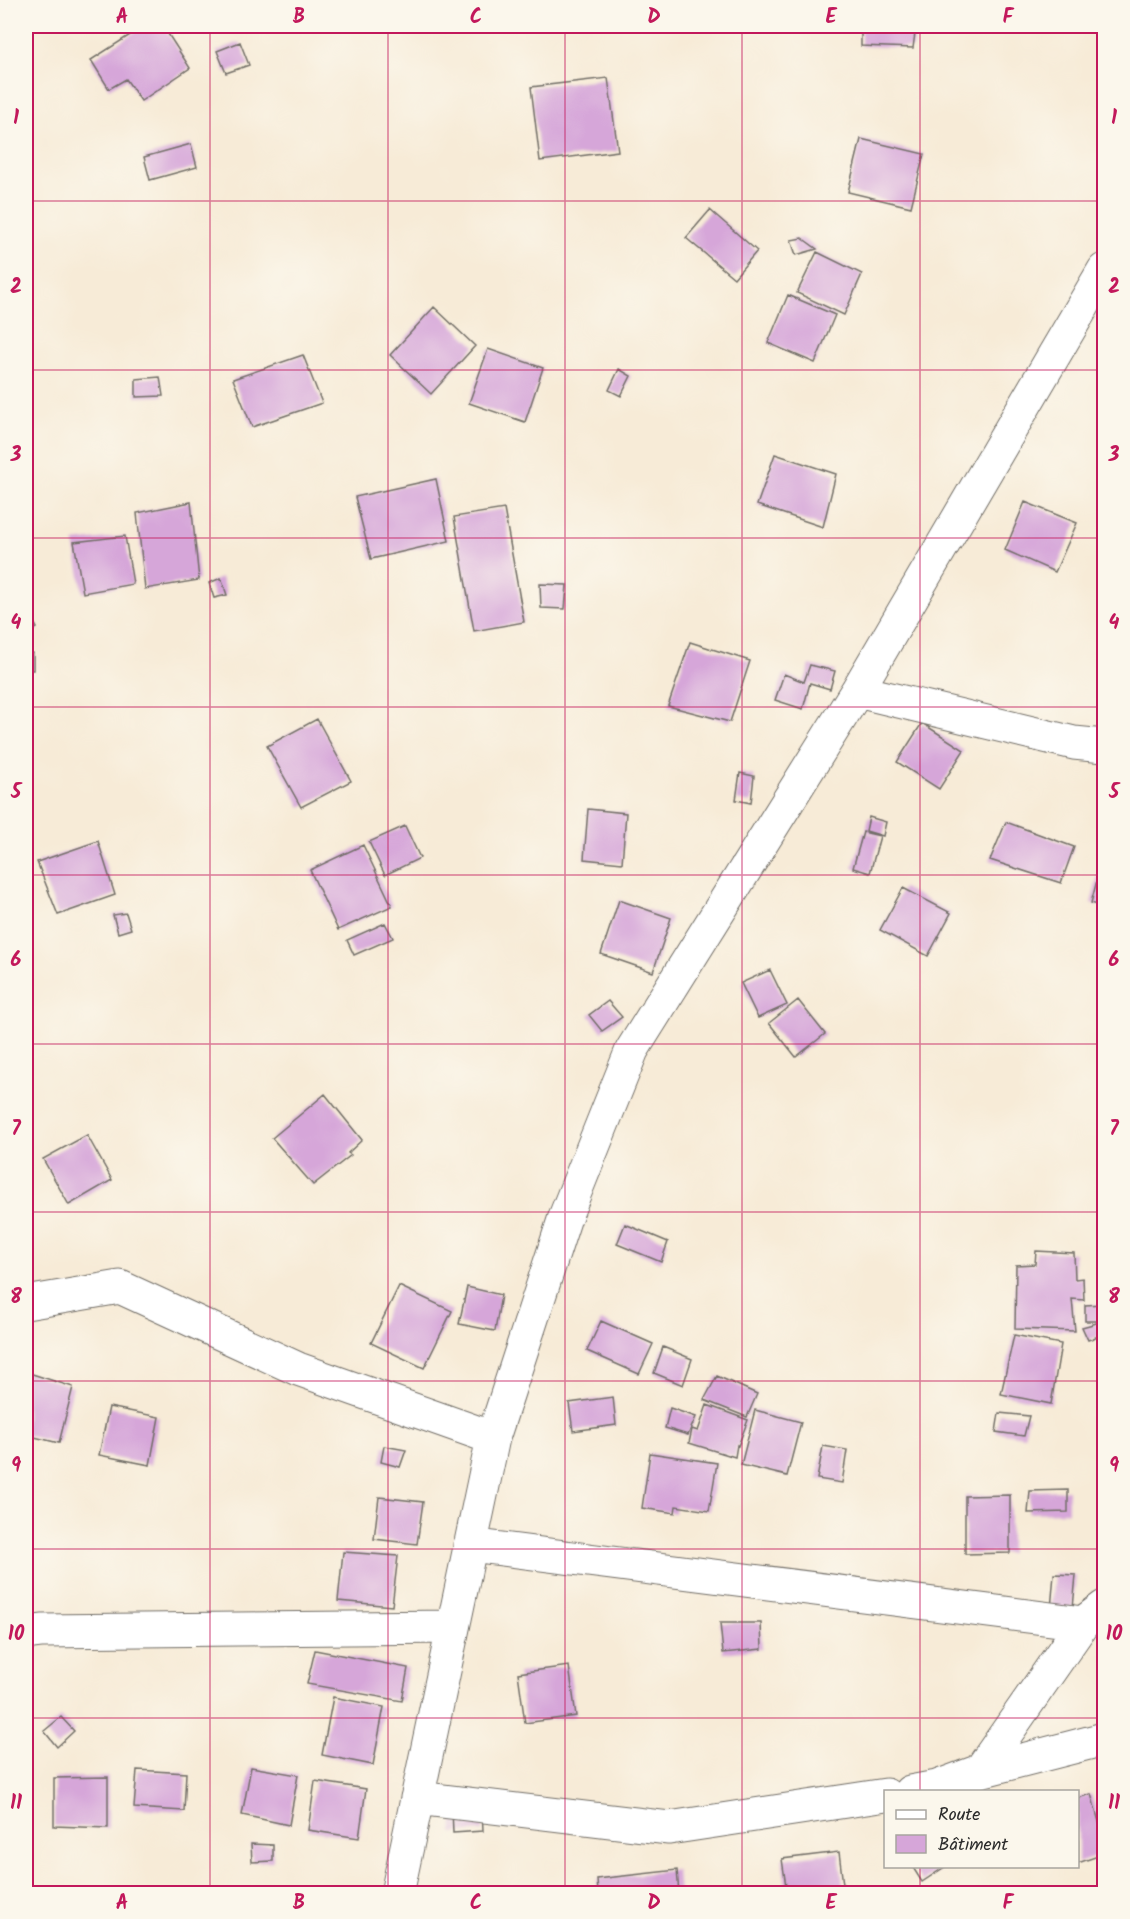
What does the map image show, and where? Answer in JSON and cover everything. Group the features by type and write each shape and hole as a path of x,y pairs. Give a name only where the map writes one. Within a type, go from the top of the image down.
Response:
{"street":[{"path":"397,1893 494,1438 565,1217 632,1050 858,691 1104,270"},
{"path":"858,691 1074,743 1104,746"},
{"path":"26,1303 120,1287 298,1369 494,1438"},
{"path":"470,1545 1094,1615 980,1772"},
{"path":"26,1633 453,1627"},
{"path":"917,1790 937,1787 980,1772 1104,1739"},
{"path":"417,1798 669,1828 884,1795"}],"building":[{"path":"144,26 163,26 190,68 141,101 126,79 109,89 91,60"},
{"path":"861,26 916,26 913,48 861,46"},
{"path":"240,42 249,65 226,73 217,51"},
{"path":"608,78 618,151 540,161 531,87"},
{"path":"861,139 924,154 911,207 848,192"},
{"path":"191,144 197,167 150,180 144,157"},
{"path":"710,210 757,251 734,278 686,238"},
{"path":"802,238 817,249 796,255 791,240"},
{"path":"817,252 862,274 844,315 797,293"},
{"path":"788,295 835,315 815,363 768,343"},
{"path":"434,307 475,346 431,394 390,355"},
{"path":"488,349 543,368 525,422 469,403"},
{"path":"303,355 322,403 252,427 233,379"},
{"path":"619,369 631,376 621,396 609,390"},
{"path":"160,377 163,396 136,397 136,379"},
{"path":"775,454 836,474 823,527 757,505"},
{"path":"436,479 449,541 371,559 355,497"},
{"path":"191,502 199,580 145,589 137,513"},
{"path":"1025,502 1077,523 1055,572 1005,550"},
{"path":"504,509 524,622 474,631 454,517"},
{"path":"125,536 133,584 83,593 74,542"},
{"path":"221,578 227,595 214,598 209,583"},
{"path":"540,584 567,585 565,609 541,608"},
{"path":"26,608 37,628 26,635"},
{"path":"690,642 750,661 730,722 668,706"},
{"path":"33,653 33,670 26,670 26,654"},
{"path":"810,665 835,671 830,689 810,683 803,709 775,700 784,674 804,682"},
{"path":"317,719 351,781 301,807 267,746"},
{"path":"922,723 964,750 939,789 897,762"},
{"path":"740,773 754,776 751,803 736,800"},
{"path":"588,809 626,813 622,863 584,859"},
{"path":"869,817 886,822 883,836 866,831"},
{"path":"1006,822 1074,847 1061,883 990,860"},
{"path":"405,826 420,858 385,875 369,842"},
{"path":"863,832 880,836 870,873 853,868"},
{"path":"98,841 115,895 58,915 37,862"},
{"path":"363,845 392,906 338,930 310,870"},
{"path":"1104,854 1104,907 1091,903"},
{"path":"903,888 951,913 928,956 880,930"},
{"path":"619,900 671,918 653,972 601,954"},
{"path":"126,913 131,929 118,933 113,915"},
{"path":"385,923 393,938 354,955 347,940"},
{"path":"770,970 787,1005 758,1018 741,983"},
{"path":"798,1000 825,1034 796,1057 769,1023"},
{"path":"608,1001 622,1017 602,1031 589,1015"},
{"path":"325,1094 362,1140 348,1153 351,1155 313,1185 272,1138"},
{"path":"87,1135 112,1180 69,1205 43,1159"},
{"path":"625,1224 668,1242 661,1262 617,1244"},
{"path":"1036,1251 1074,1253 1075,1279 1083,1278 1084,1300 1072,1299 1075,1331 1015,1329 1016,1265 1035,1264"},
{"path":"399,1286 452,1311 424,1368 371,1343"},
{"path":"467,1287 501,1295 495,1331 459,1324"},
{"path":"1104,1304 1103,1321 1085,1321 1085,1305"},
{"path":"601,1321 653,1344 639,1374 587,1351"},
{"path":"1104,1321 1104,1334 1088,1340 1082,1327"},
{"path":"1014,1335 1061,1344 1051,1404 1001,1394"},
{"path":"663,1347 692,1359 683,1385 654,1373"},
{"path":"26,1372 73,1387 59,1443 26,1435"},
{"path":"717,1376 757,1394 747,1417 704,1400"},
{"path":"613,1397 616,1425 573,1431 569,1403"},
{"path":"707,1405 748,1420 737,1445 735,1457 689,1443 692,1429 698,1431"},
{"path":"109,1407 159,1417 150,1465 99,1455"},
{"path":"670,1408 696,1417 688,1435 665,1428"},
{"path":"755,1410 801,1422 787,1476 741,1465"},
{"path":"999,1413 1029,1416 1024,1436 996,1432"},
{"path":"384,1446 406,1450 400,1467 381,1462"},
{"path":"823,1446 847,1450 842,1483 817,1479"},
{"path":"650,1453 717,1463 709,1511 676,1506 675,1513 642,1508"},
{"path":"1068,1490 1068,1512 1028,1513 1030,1491"},
{"path":"1010,1495 1010,1553 965,1554 965,1496"},
{"path":"379,1497 423,1502 417,1544 374,1539"},
{"path":"343,1552 398,1556 392,1606 338,1601"},
{"path":"1054,1574 1076,1575 1073,1608 1051,1609"},
{"path":"720,1623 761,1623 762,1649 723,1653"},
{"path":"315,1650 408,1668 402,1701 307,1684"},
{"path":"569,1666 576,1716 525,1723 518,1673"},
{"path":"333,1697 384,1707 373,1765 322,1755"},
{"path":"61,1717 74,1731 57,1747 44,1731"},
{"path":"251,1767 298,1775 289,1825 242,1815"},
{"path":"137,1770 186,1773 184,1811 134,1808"},
{"path":"108,1777 108,1828 54,1826 54,1778"},
{"path":"315,1781 366,1789 359,1838 308,1830"},
{"path":"1091,1794 1104,1839 1104,1854 1079,1863 1079,1798"},
{"path":"452,1809 482,1810 483,1831 453,1833"},
{"path":"251,1844 273,1845 273,1861 252,1862"},
{"path":"839,1852 844,1893 787,1893 782,1859"},
{"path":"913,1868 943,1868 922,1882"},
{"path":"677,1870 679,1893 598,1893 597,1879"}]}
